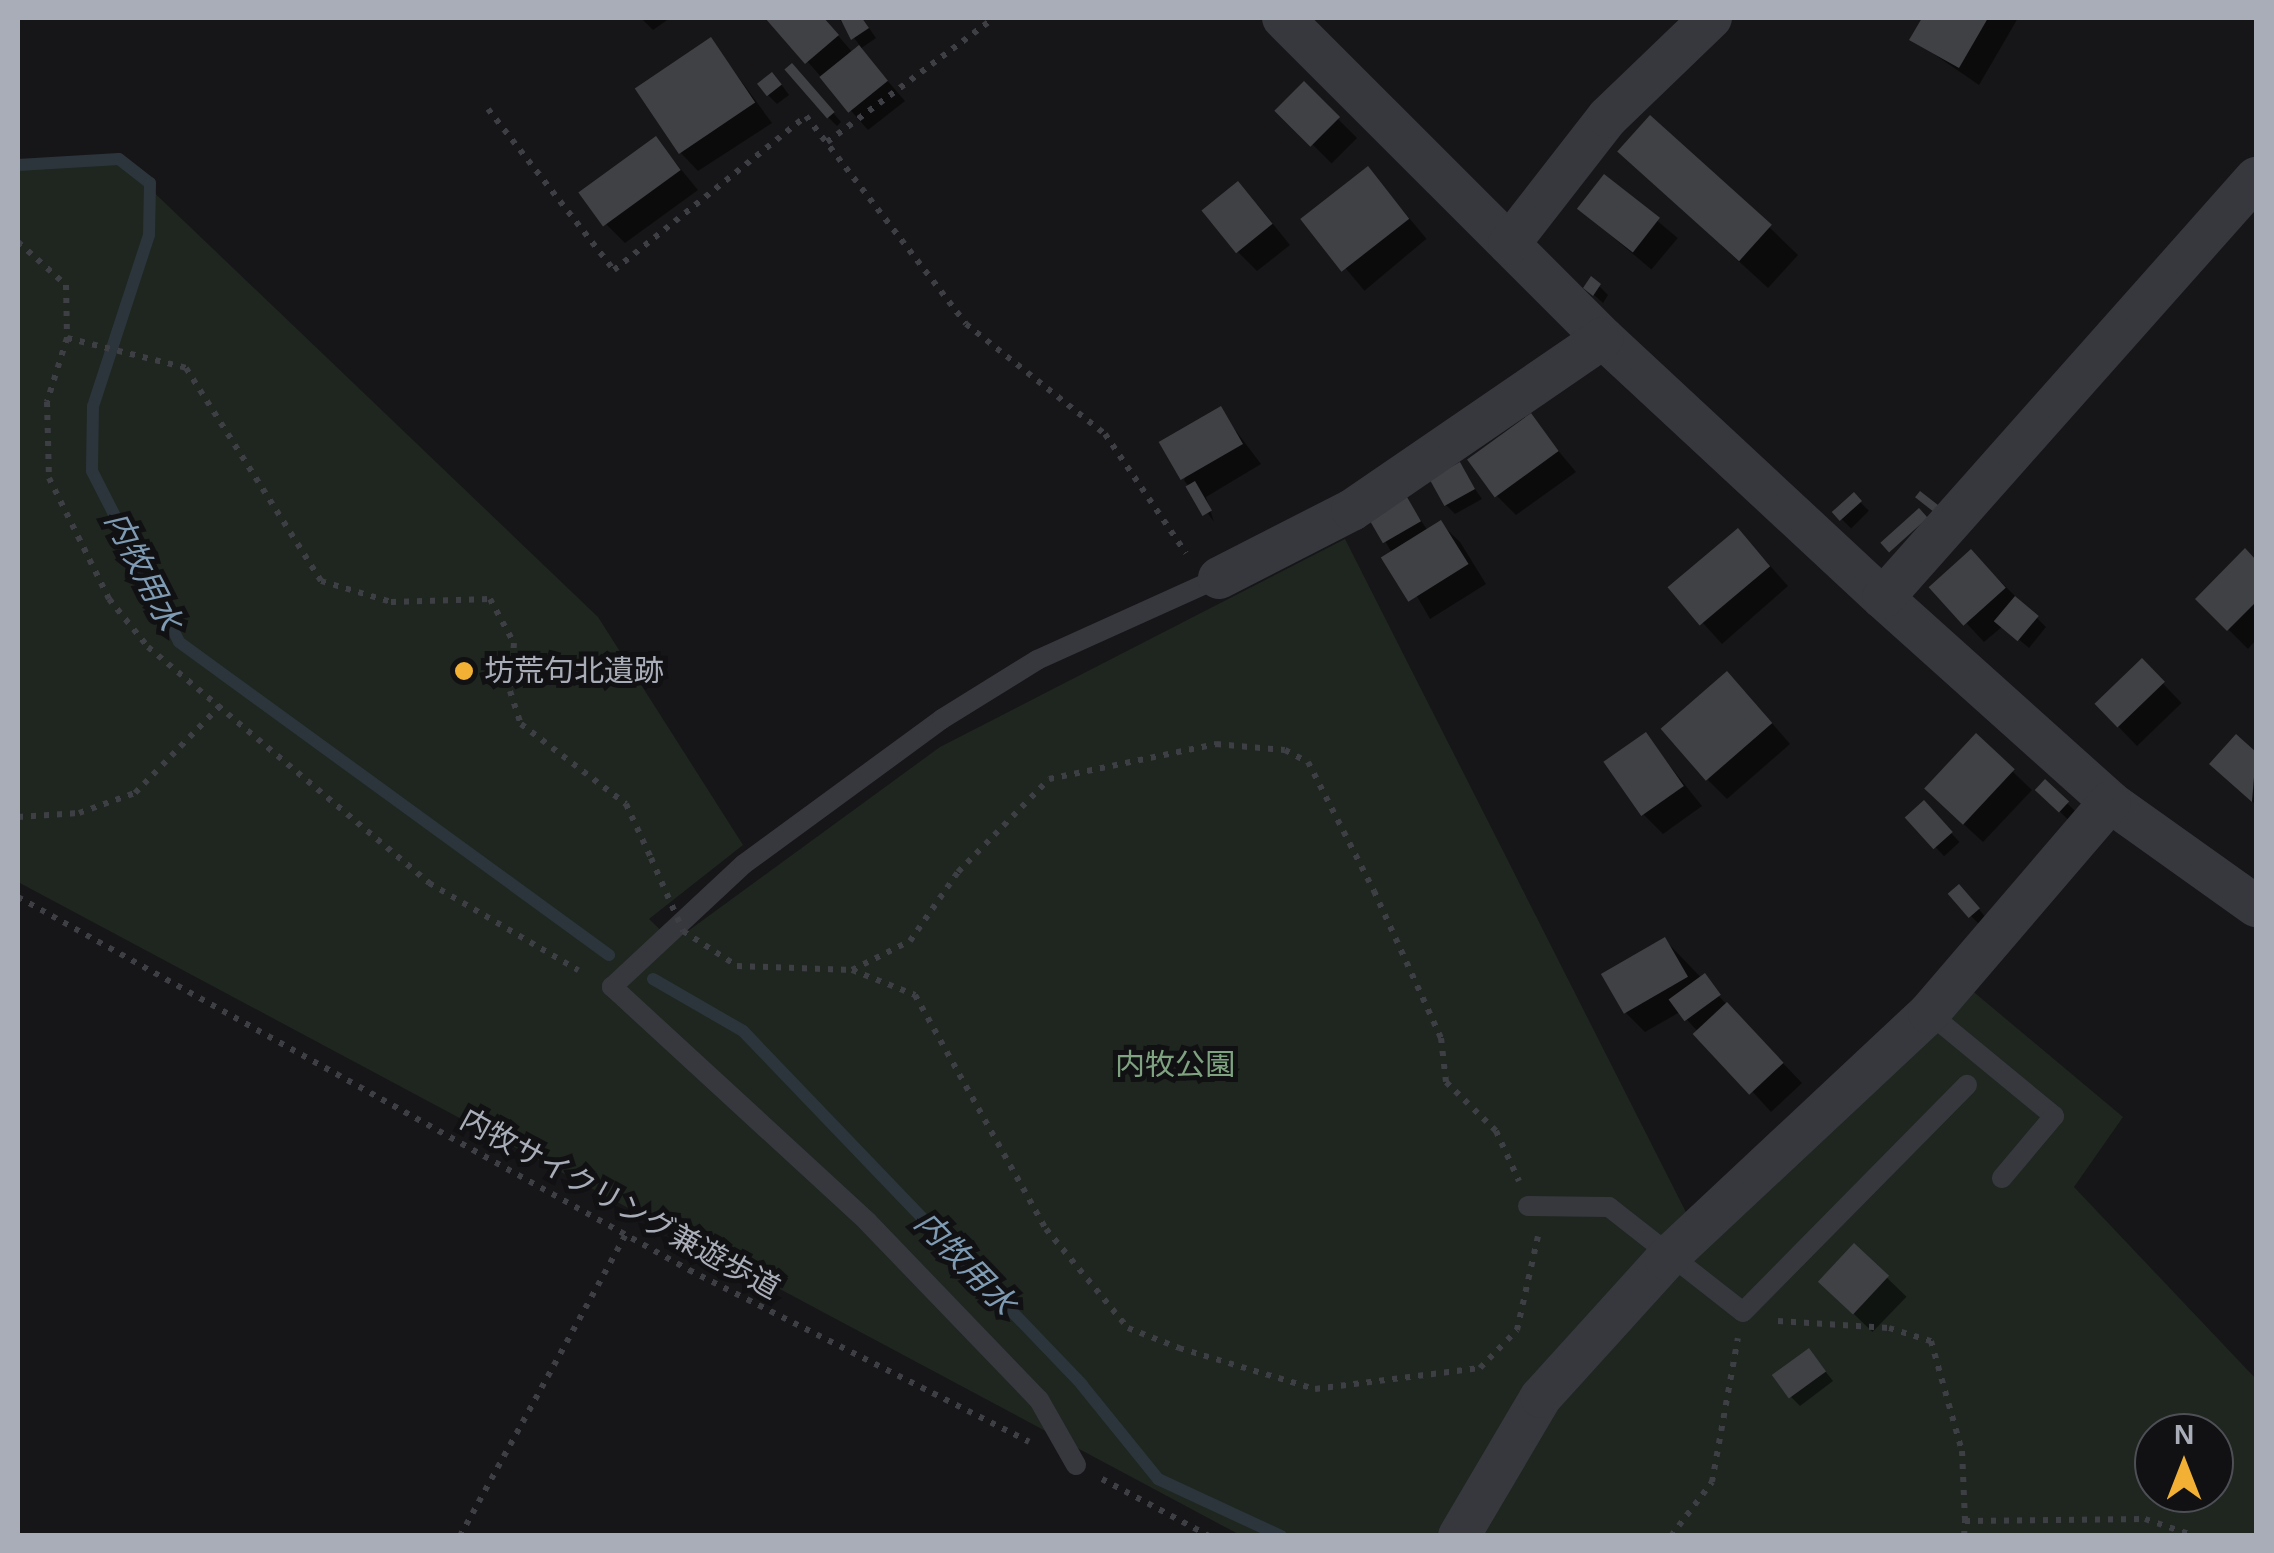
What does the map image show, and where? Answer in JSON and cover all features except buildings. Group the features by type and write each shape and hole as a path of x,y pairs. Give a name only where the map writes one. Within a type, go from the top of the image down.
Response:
{"street":[{"path":"1283,18 1603,338 1883,598 2110,802 2256,906"},
{"path":"1509,244 1608,117 1711,18"},
{"path":"1883,598 2256,178"},
{"path":"1208,580 1352,510 1603,338"},
{"path":"1459,1536 1542,1397 1666,1259 1929,1013 2110,802"}],"lane":[{"path":"1076,1465 1038,1400 868,1222 612,987 730,875 942,719 1208,580"},
{"path":"1929,1013 2054,1116 2002,1178"},
{"path":"1528,1206 1609,1206 1666,1259 1744,1312 1967,1085"}],"path":[{"path":"826,142 994,18"},
{"path":"488,110 614,270 806,116 966,324 1105,434 1208,580"},
{"path":"18,242 66,284 67,338 48,402 48,478 109,599 148,647 429,882 578,970"},
{"path":"67,338 100,342 186,368 321,581 391,602 490,600 514,643 510,691 521,724 626,804 682,931 737,966 852,970 916,995 1046,1229 1128,1328 1179,1348 1315,1388 1480,1368 1517,1330 1538,1234 1528,1206 1496,1131 1446,1082 1441,1038 1308,762 1285,750 1216,744 1049,779 958,872 910,942 852,970"},
{"path":"18,818 80,813 135,793 221,705"},
{"name":"内牧サイクリング兼遊歩道","path":"18,898 626,1234 1209,1536"},
{"path":"460,1536 626,1234"},
{"path":"1672,1536 1712,1482 1744,1312 1931,1342 1962,1451 1964,1536"},
{"path":"1965,1522 2145,1519 2195,1536"}],"green space":[{"name":"内牧公園","path":"119,159 598,617 743,845 649,919 673,942 940,747 1345,539 1696,1232 1957,978 2123,1117 2074,1187 2256,1379 2256,1535 1240,1535 18,882 18,160"}],"waterway":[{"name":"内牧用水","path":"18,165 119,159 150,183 149,235 93,406 92,471 179,642 609,955"},
{"name":"内牧用水","path":"653,979 743,1031 1082,1385 1158,1479 1281,1536"}],"place":[{"name":"坊荒句北遺跡","path":"464,671"}]}
